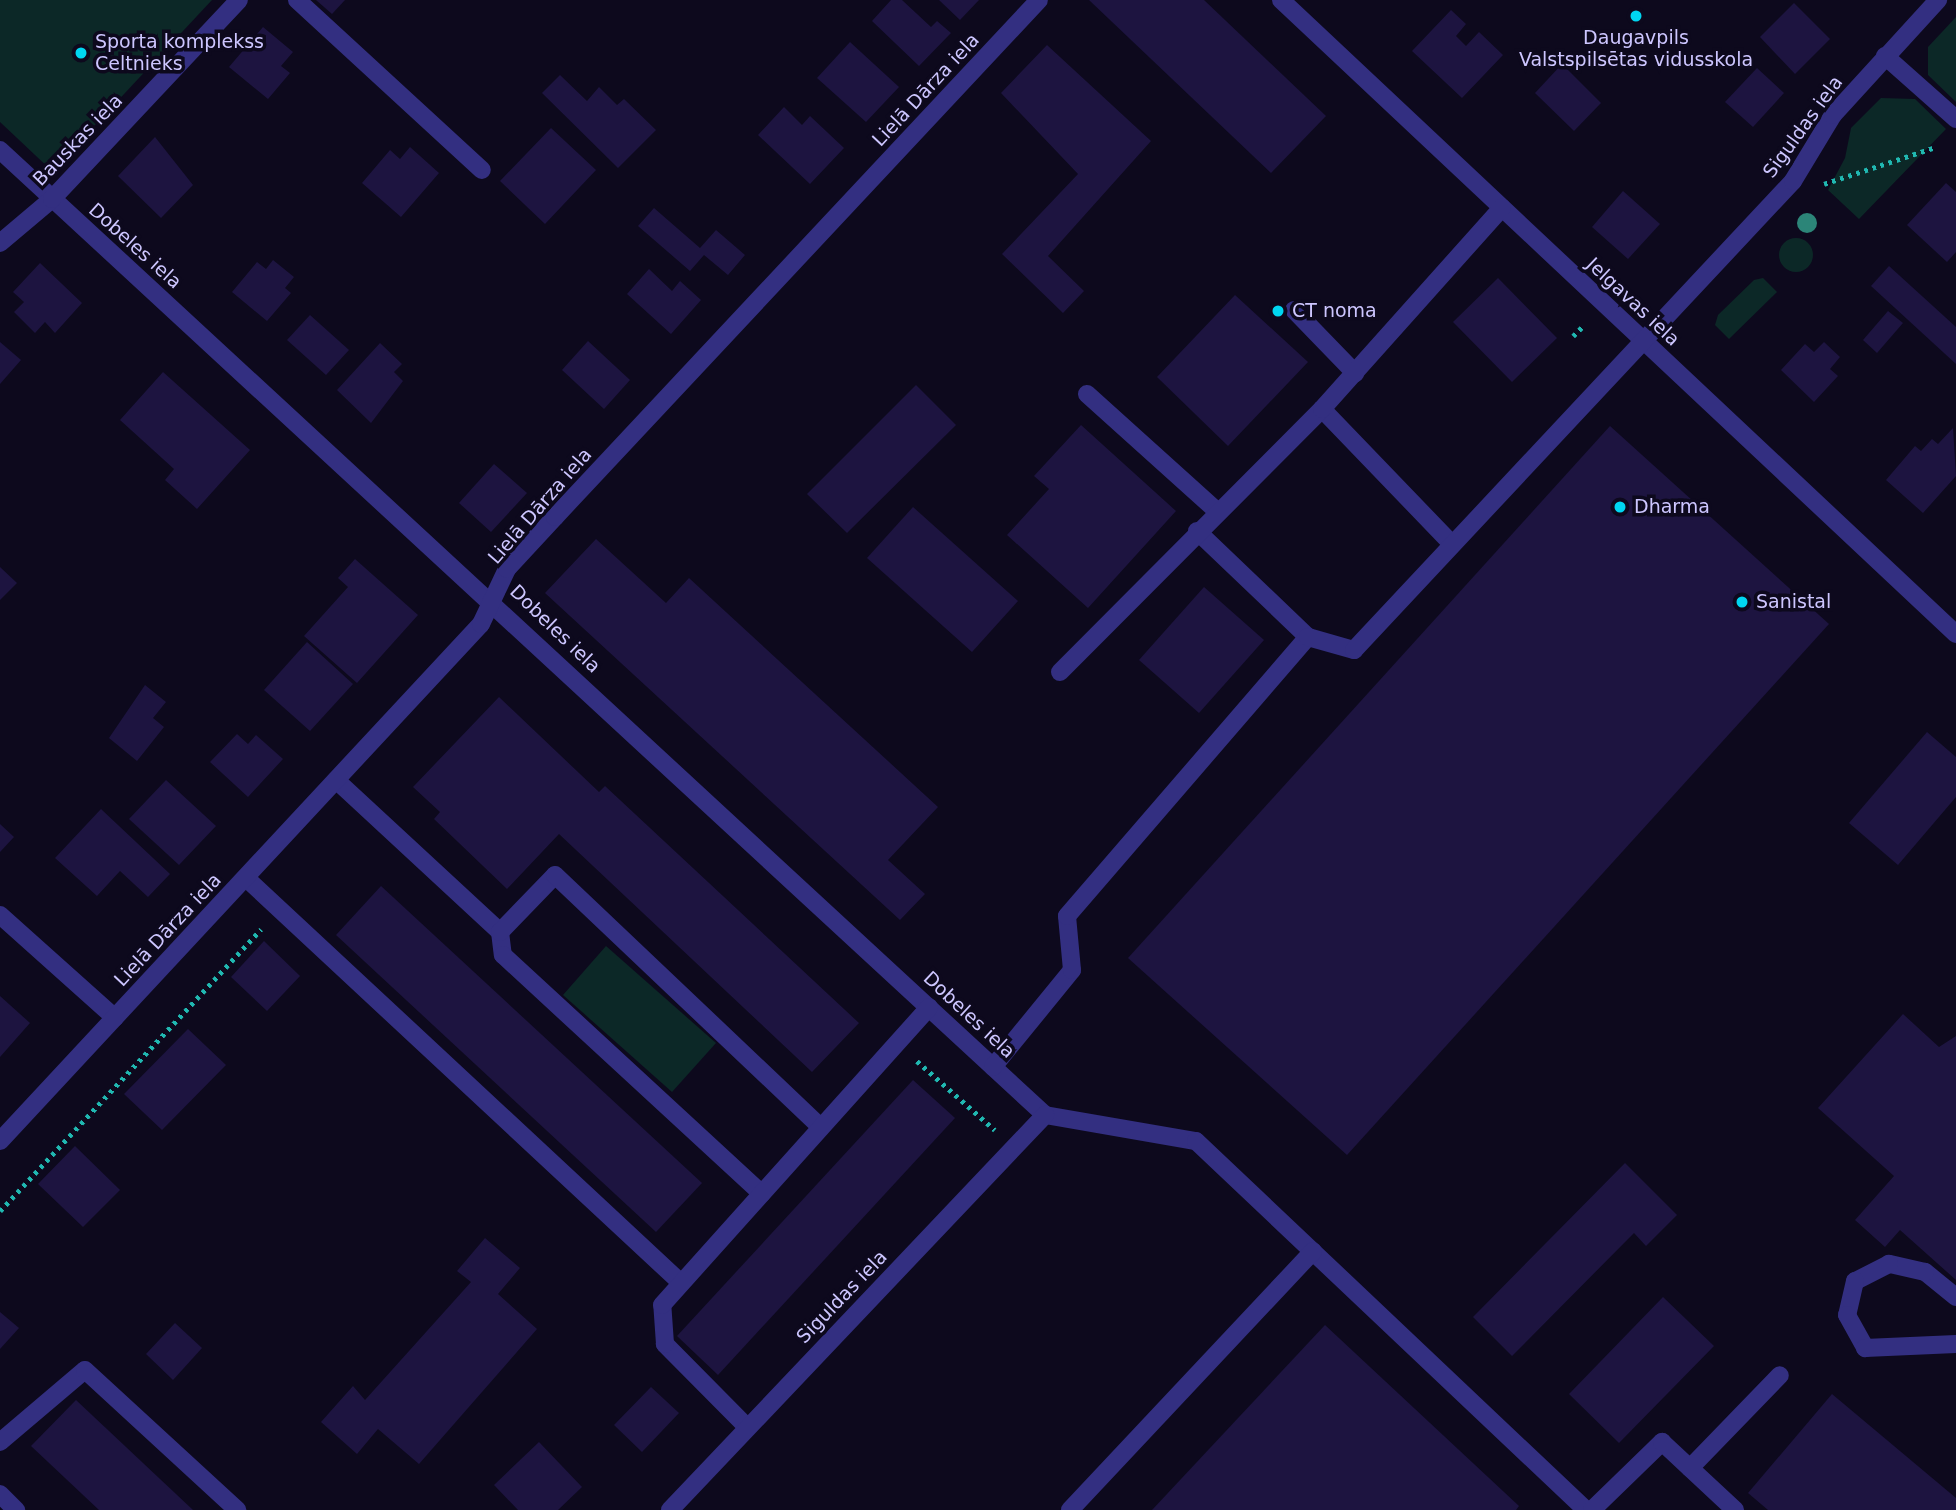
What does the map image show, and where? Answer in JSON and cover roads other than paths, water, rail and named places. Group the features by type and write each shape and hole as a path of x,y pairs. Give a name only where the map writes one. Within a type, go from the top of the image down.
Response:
{"street":[{"name":"Bauskas iela","path":"0,243 52,199 239,0"},
{"path":"297,0 482,170"},
{"name":"Lielā Dārza iela","path":"0,1141 481,624 507,569 1039,0"},
{"name":"Jelgavas iela","path":"1281,0 1956,634"},
{"name":"Siguldas iela","path":"1308,637 1354,650 1793,180 1833,115 1938,0"},
{"path":"1885,56 1956,119"},
{"name":"Dobeles iela","path":"0,150 493,599 1045,1115"},
{"path":"1060,672 1197,531 1322,409 1502,208"},
{"path":"1294,310 1355,373"},
{"path":"1087,394 1217,511"},
{"path":"1322,409 1452,544"},
{"path":"993,1066 1072,970 1066,916 1308,637 1197,531"},
{"path":"335,780 500,932 503,955 762,1194"},
{"path":"500,932 555,875 821,1127"},
{"path":"246,878 278,911 681,1283"},
{"path":"0,915 115,1018"},
{"path":"747,1427 665,1344 662,1305 929,1007"},
{"path":"1045,1115 1196,1141 1589,1510 1662,1442 1735,1510"},
{"name":"Siguldas iela","path":"670,1510 1045,1115"},
{"path":"1070,1510 1313,1251"},
{"path":"1956,1297 1925,1272 1889,1264 1855,1281 1847,1315 1865,1348 1956,1344"},
{"path":"0,1441 85,1370 237,1510"},
{"path":"1690,1468 1780,1375"},
{"path":"0,1494 16,1510"}],"place":[{"name":"Daugavpils Valstspilsētas vidusskola","path":"1636,16"},
{"name":"Sporta komplekss Celtnieks","path":"81,53"},
{"name":"CT noma","path":"1278,311"},
{"name":"Dharma","path":"1620,507"},
{"name":"Sanistal","path":"1742,602"}]}
